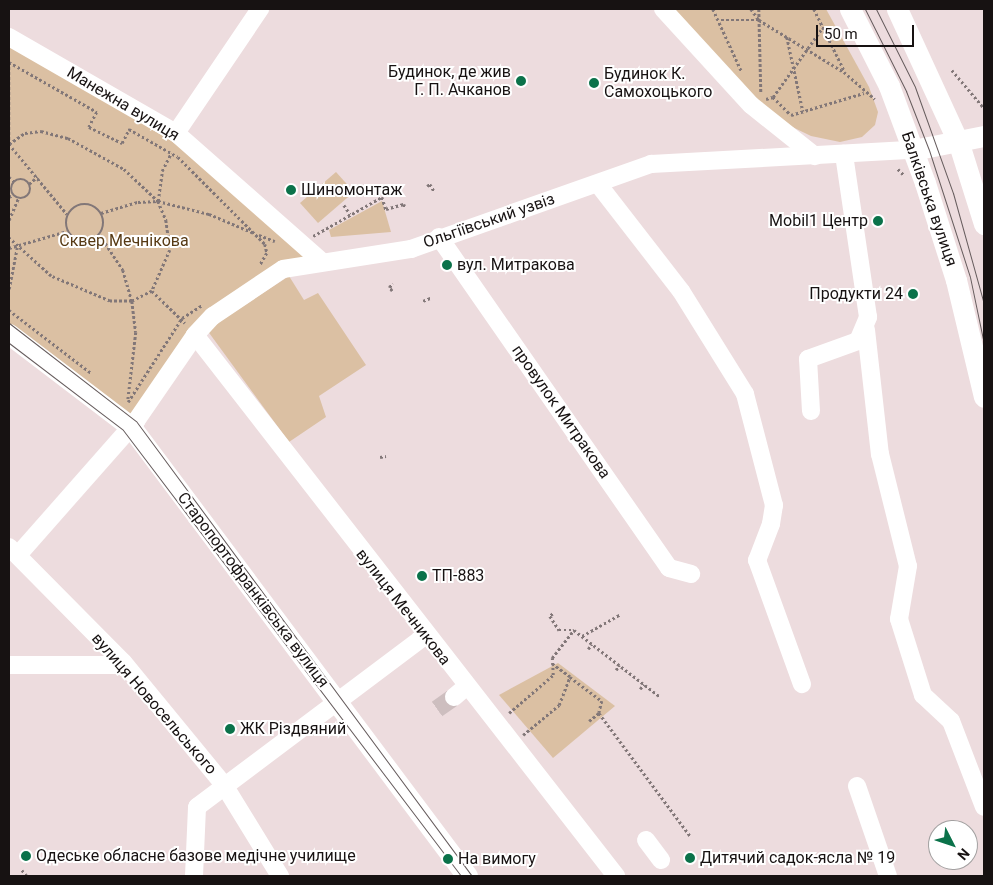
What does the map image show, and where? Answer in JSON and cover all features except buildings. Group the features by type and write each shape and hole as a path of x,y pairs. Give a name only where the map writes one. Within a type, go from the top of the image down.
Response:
{"main road":[{"name":"Балківська вулиця","path":"850,9 889,86 913,150 956,280 984,397"},
{"path":"897,9 978,184 984,224"},
{"path":"913,150 959,144 984,136"},
{"name":"Старопортофранківська вулиця","path":"9,334 131,426 467,876"}],"street":[{"path":"176,134 260,9"},
{"path":"663,9 751,105 815,156"},
{"name":"Манежна вулиця","path":"9,37 176,134 304,243 320,260"},
{"name":"Ольгіївський узвіз","path":"13,551 131,426 195,335 267,278 292,265 411,249 439,237 598,184 651,164 913,150"},
{"path":"844,154 868,317 866,330 880,454 908,566 900,619 923,695 951,721 984,807"},
{"path":"598,184 681,291 745,394 774,505 771,524 757,560 802,684"},
{"name":"провулок Митракова","path":"439,237 669,568 691,574"},
{"path":"810,412 808,359 847,348 866,330"},
{"name":"вулиця Мечникова","path":"195,335 425,636 460,692 496,725 616,876"},
{"name":"вулиця Новосельського","path":"13,551 125,665 224,785 280,876"},
{"path":"194,876 197,807 425,636"},
{"path":"9,665 125,665"},
{"path":"858,786 888,876"},
{"path":"646,840 661,860"}],"path":[{"path":"713,9 721,20 745,82"},
{"path":"751,9 759,20 844,72 864,93 790,115 773,97"},
{"path":"759,9 761,100"},
{"path":"814,9 844,72"},
{"path":"721,20 759,20"},
{"path":"761,100 773,97 823,27"},
{"path":"786,36 803,111"},
{"path":"67,231 68,214 9,144 9,62 97,112 89,127 122,143 129,129 171,153 257,234 268,252 253,270"},
{"path":"952,70 984,108"},
{"path":"755,95 761,100"},
{"path":"9,144 26,133 41,131 68,138 124,169 158,201 166,220 170,250 152,291 132,301 110,301 70,288 17,248 9,238"},
{"path":"158,201 162,171 171,153"},
{"path":"9,177 15,182 29,184"},
{"path":"9,220 19,199 29,195 29,184 37,177"},
{"path":"13,195 15,182"},
{"path":"427,186 430,184 434,191"},
{"path":"9,197 13,195"},
{"path":"13,195 19,199"},
{"path":"304,243 350,214 382,197 386,209 404,204 405,208"},
{"path":"68,214 81,204 101,213 138,202 158,201 208,214 284,245"},
{"path":"344,205 350,214"},
{"path":"100,235 104,224 101,213"},
{"path":"67,231 79,242 100,235"},
{"path":"9,248 17,248 67,231"},
{"path":"100,235 123,270 132,301 136,332 128,402"},
{"path":"9,289 17,248"},
{"path":"392,291 389,287 393,284"},
{"path":"152,291 182,318 195,335"},
{"path":"423,301 430,298"},
{"path":"128,402 182,318 206,302"},
{"path":"9,310 98,379"},
{"path":"120,396 128,402"},
{"path":"380,458 386,456"},
{"path":"553,614 550,616 559,630 574,630 659,696"},
{"path":"582,636 619,615"},
{"path":"496,725 553,675 552,664 574,630"},
{"path":"588,649 592,644"},
{"path":"552,664 602,701 600,713 589,721"},
{"path":"616,670 619,665"},
{"path":"512,744 558,705 570,677"},
{"path":"640,688 644,684"},
{"path":"600,713 691,837"},
{"path":"22,870 27,876"}],"green space":[{"path":"670,9 826,9 869,87 878,112 875,125 862,137 840,142 811,136 782,122 755,102"},
{"name":"Сквер Мечнікова","path":"9,37 176,133 320,260 301,263 213,316 136,421 9,334"},
{"path":"336,172 354,192 318,223 300,203"},
{"path":"382,201 391,232 331,237 329,230"},
{"path":"289,276 304,300 318,293 366,365 319,396 326,417 289,442 207,330"},
{"path":"558,663 615,706 553,758 499,695"}],"tunnel":[{"path":"437,709 454,697"}],"tram line":[{"path":"865,9 906,91 929,150 970,277 984,344"},
{"path":"876,9 915,87 953,193 984,304"},
{"path":"9,323 136,421 472,876"},
{"path":"9,343 123,430 461,876"}],"place":[{"name":"Будинок, де жив Г. П. Ачканов","path":"521,81"},
{"name":"Будинок К. Самохоцького","path":"594,83"},
{"name":"Шиномонтаж","path":"291,190"},
{"name":"Mobil1 Центр","path":"878,221"},
{"name":"вул. Митракова","path":"447,265"},
{"name":"Продукти 24","path":"913,294"},
{"name":"ТП-883","path":"422,576"},
{"name":"ЖК Різдвяний","path":"230,729"},
{"name":"Одеське обласне базове медічне училище","path":"26,856"},
{"name":"Дитячий садок-ясла № 19","path":"690,858"},
{"name":"На вимогу","path":"448,859"}]}
